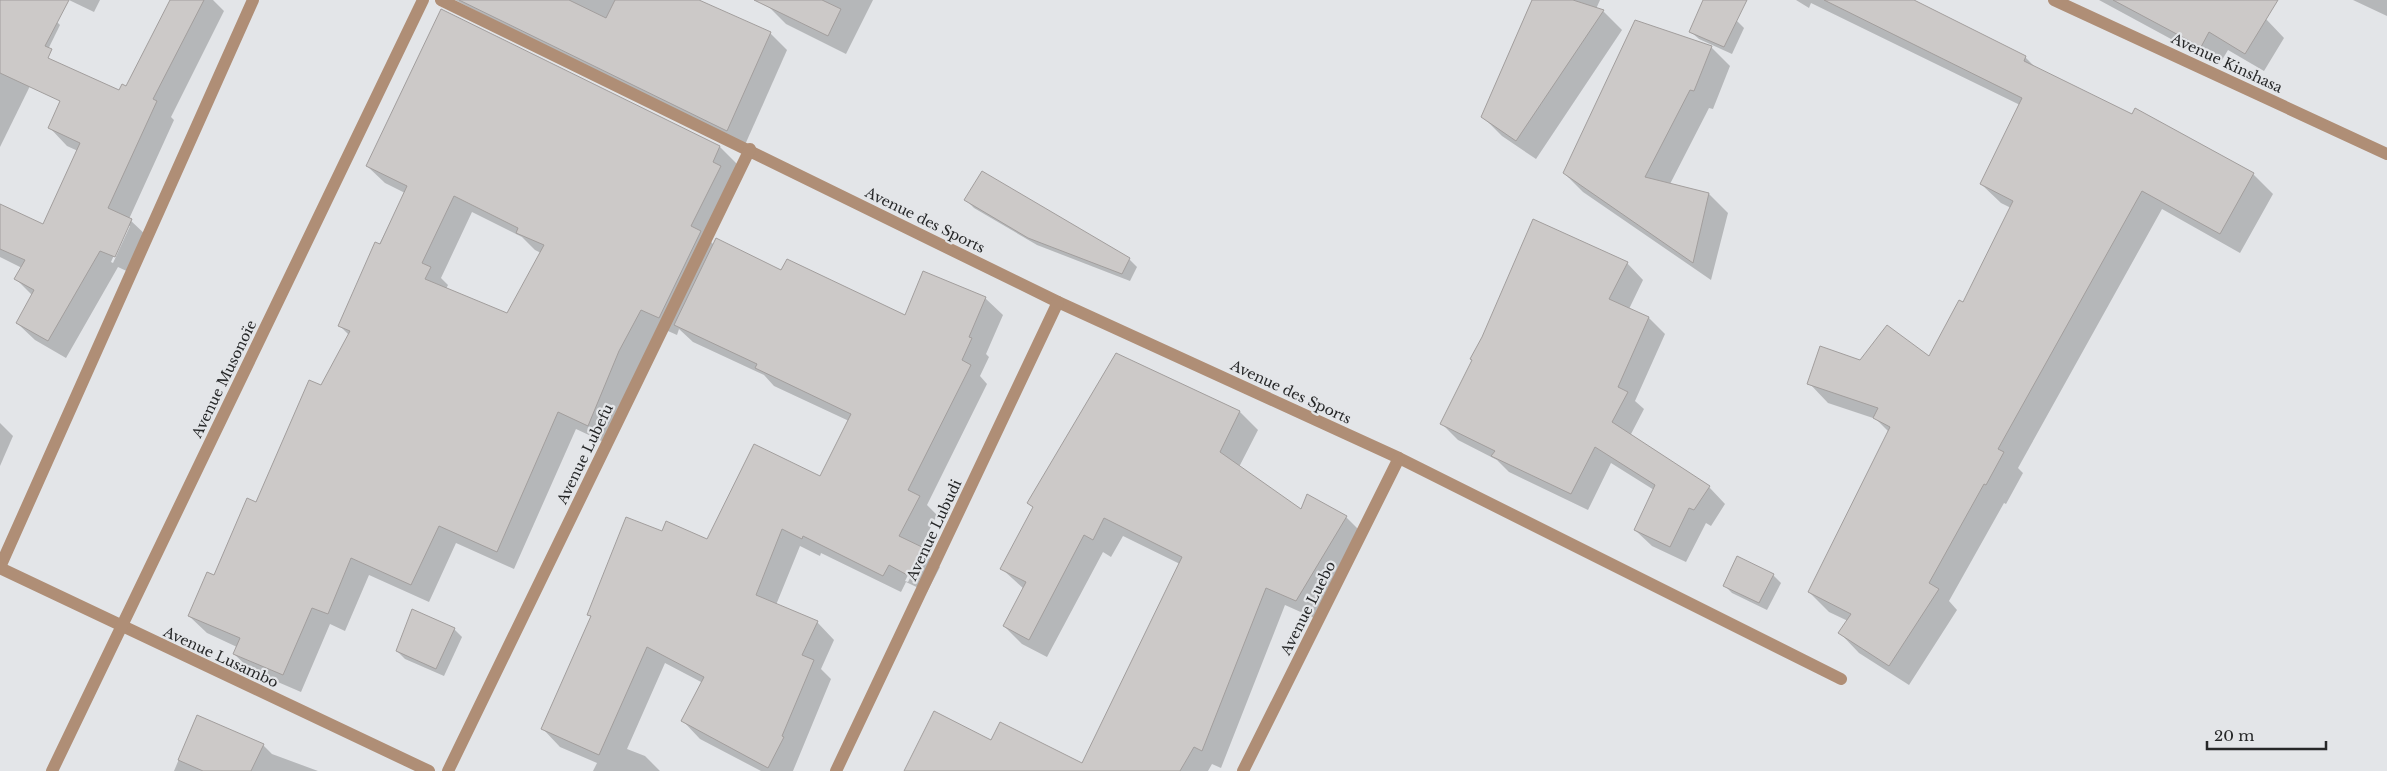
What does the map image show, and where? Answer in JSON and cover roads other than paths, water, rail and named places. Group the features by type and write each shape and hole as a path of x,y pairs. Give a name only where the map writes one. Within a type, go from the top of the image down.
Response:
{"street":[{"path":"0,568 253,0"},
{"name":"Avenue Musonoïe","path":"52,771 423,0"},
{"name":"Avenue des Sports","path":"441,0 750,149 1058,302 1399,458 1841,679"},
{"name":"Avenue Kinshasa","path":"2054,0 2387,154"},
{"name":"Avenue Lubefu","path":"448,771 750,149"},
{"name":"Avenue Lubudi","path":"836,771 1058,302"},
{"name":"Avenue Luebo","path":"1243,771 1399,458"},
{"name":"Avenue Lusambo","path":"0,568 121,627 429,771"}]}
